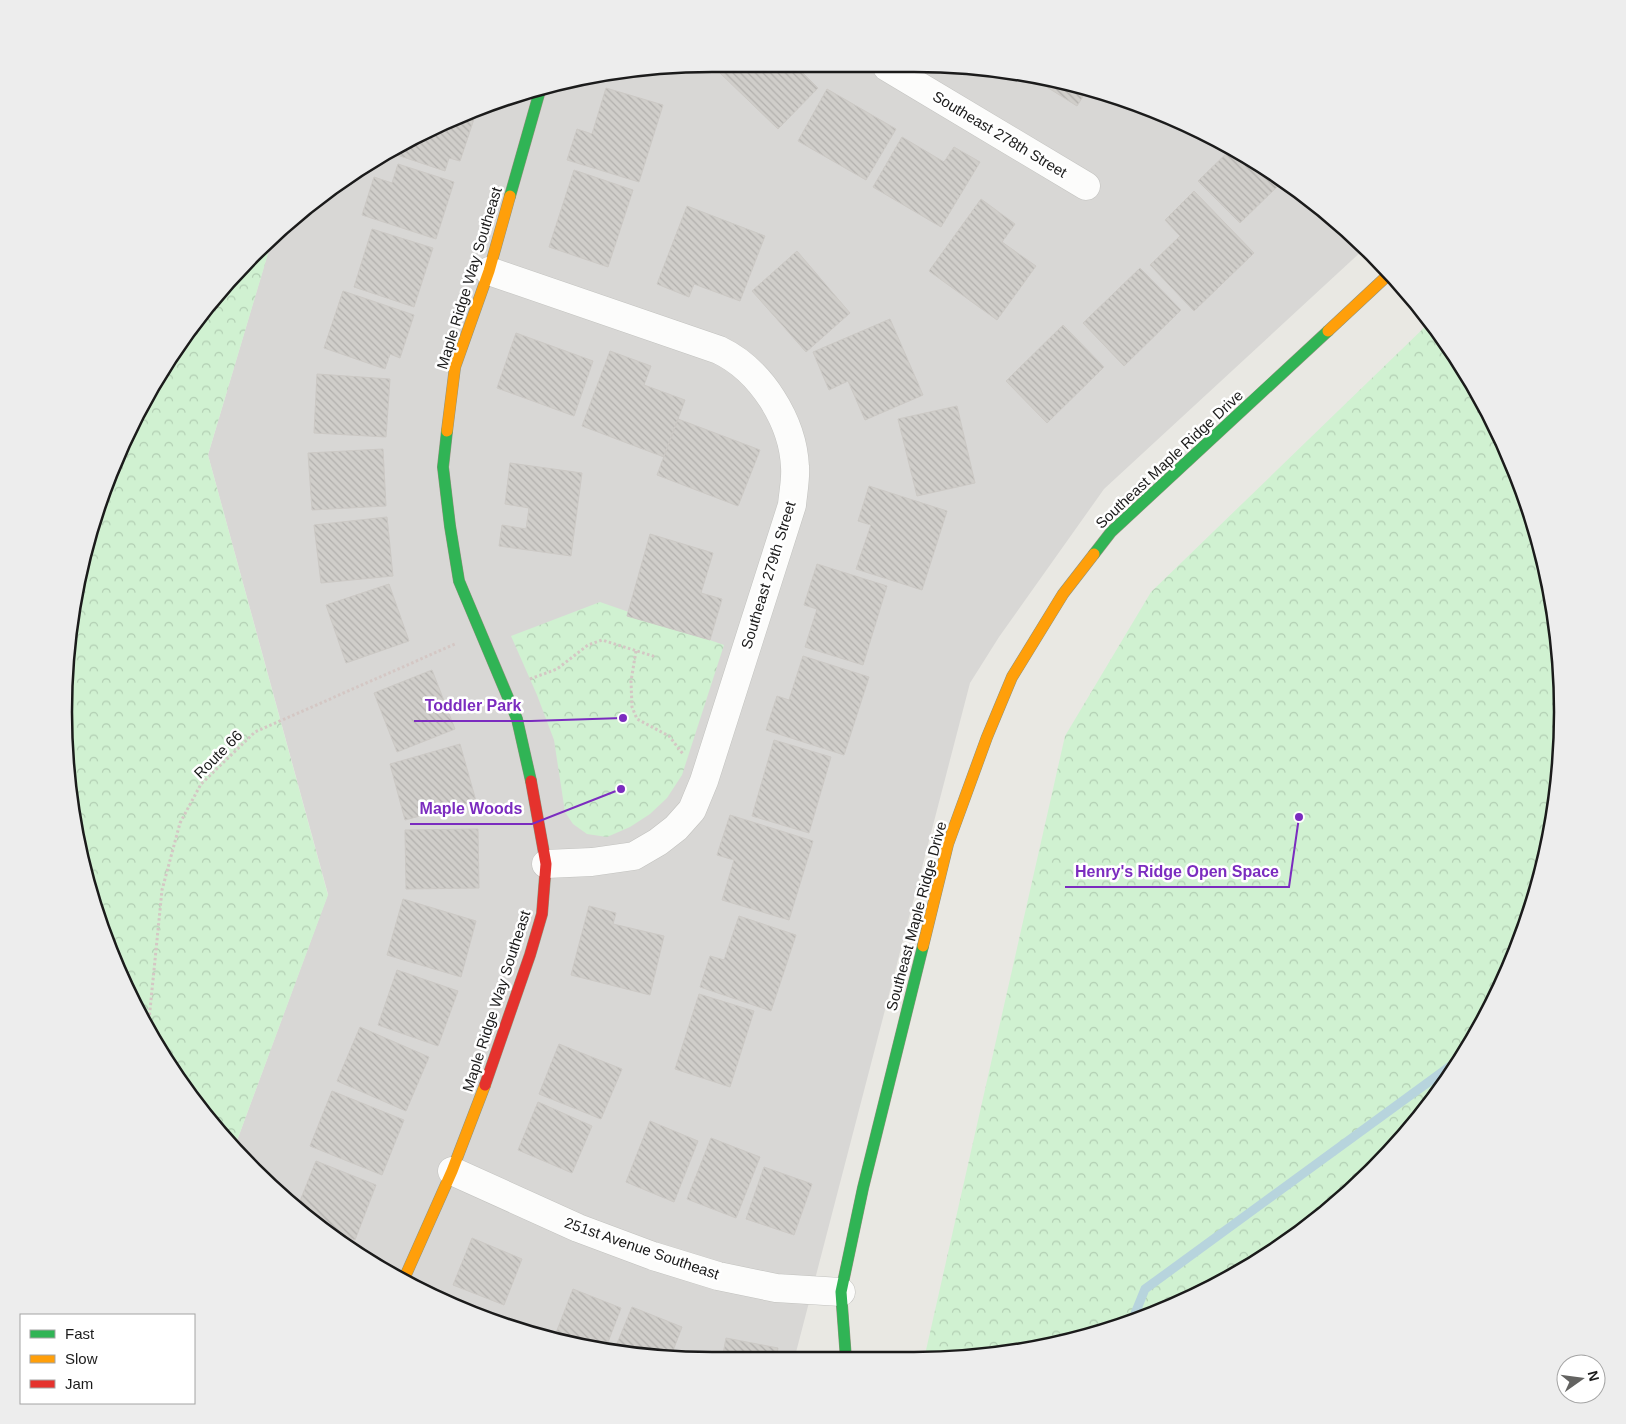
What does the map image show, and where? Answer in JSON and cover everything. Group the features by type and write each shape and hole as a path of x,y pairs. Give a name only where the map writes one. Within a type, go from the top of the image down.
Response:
{"street":[{"name":"Southeast 278th Street","path":"895,72 1086,186"},
{"name":"Maple Ridge Way Southeast","path":"406,1274 452,1172 495,1058 542,914 546,864 531,782 517,719 459,581 443,467 455,367 489,270 538,96"},
{"name":"Southeast 279th Street","path":"489,270 719,350 734,357 752,374 772,398 789,435 795,467 792,505 704,781 692,810 676,828 658,842 634,856 592,862 546,864"},
{"name":"Southeast Maple Ridge Drive","path":"845,1352 841,1292 865,1179 948,844 987,737 1012,677 1063,594 1111,532 1384,279"},
{"name":"251st Avenue Southeast","path":"452,1172 578,1228 653,1256 709,1273 776,1288 841,1292"}],"path":[{"name":"Route 66","path":"149,1016 162,890 180,823 201,784 255,732 481,633"},
{"path":"504,690 557,668 588,645 602,640 656,657"},
{"path":"636,650 632,681 632,707 637,719 670,736 704,781"}],"shaded area":[{"path":"712,72 914,72 997,78 1039,85 1080,94 1120,106 1197,138 1269,180 1336,231 1359,253 1104,489 999,637 970,683 796,1352 712,1352 629,1346 546,1330 506,1318 429,1286 357,1244 290,1193 237,1140 328,894 208,455 268,252 290,231 357,180 429,138 506,106 546,94 587,85 629,78"}],"green space":[{"path":"269,252 208,455 328,895 237,1140 180,1067 138,995 121,957 106,918 94,878 85,837 78,795 72,712 78,629 85,587 94,546 106,506 121,467 138,429 180,357 231,290"},
{"path":"1424,327 1468,392 1488,429 1520,506 1532,546 1541,587 1548,629 1554,712 1548,795 1532,878 1520,918 1488,995 1446,1067 1395,1134 1336,1193 1303,1219 1269,1244 1234,1266 1197,1286 1120,1318 1080,1330 1039,1339 997,1346 926,1351 1065,736 1151,592"},
{"path":"600,602 724,645 682,775 667,798 650,814 630,827 607,837 587,834 573,824 565,812 554,740 511,636"}],"building":[{"path":"802,72 818,88 778,129 720,73"},
{"path":"1046,87 1084,95 1077,106"},
{"path":"606,88 663,105 639,182 567,160 577,129 592,134"},
{"path":"827,89 896,129 866,180 798,141"},
{"path":"474,119 460,161 449,158 445,171 397,155 429,138"},
{"path":"902,137 944,162 954,147 980,162 941,227 873,187"},
{"path":"1226,154 1278,186 1240,223 1198,181"},
{"path":"398,164 454,182 436,239 362,215 374,177 392,183"},
{"path":"574,170 633,190 608,267 549,247"},
{"path":"1194,191 1254,253 1194,311 1150,265 1180,236 1165,220"},
{"path":"981,199 1015,224 1002,242 1036,266 997,320 929,271"},
{"path":"687,206 765,236 740,301 694,284 689,297 657,284"},
{"path":"372,229 433,248 414,307 354,287"},
{"path":"797,251 850,313 806,352 752,291"},
{"path":"1140,268 1181,310 1124,366 1083,323"},
{"path":"343,291 414,315 400,358 390,354 385,369 324,348"},
{"path":"890,319 923,395 865,420 848,381 829,390 813,352"},
{"path":"1063,325 1104,367 1047,423 1006,381"},
{"path":"516,333 593,361 574,416 497,388"},
{"path":"610,351 651,366 644,385 685,400 664,457 582,426"},
{"path":"317,374 390,379 386,437 314,433"},
{"path":"957,406 975,483 917,496 898,419"},
{"path":"678,419 760,450 738,506 657,475"},
{"path":"383,449 386,506 312,510 308,453"},
{"path":"510,463 582,473 571,556 499,546 502,525 526,529 529,508 505,504"},
{"path":"869,486 947,511 922,590 856,569 871,525 858,521"},
{"path":"387,517 393,576 321,583 314,525"},
{"path":"650,534 713,553 701,593 722,599 710,640 627,616"},
{"path":"817,564 887,586 863,665 805,647 817,609 804,605"},
{"path":"389,584 409,641 346,663 326,605"},
{"path":"803,656 869,677 844,755 766,730 777,696 789,700"},
{"path":"432,670 455,729 397,752 374,693"},
{"path":"774,740 831,757 809,833 752,816"},
{"path":"460,744 476,801 405,820 390,764"},
{"path":"730,815 813,841 789,920 722,900 734,860 717,855"},
{"path":"478,829 479,888 406,889 405,830"},
{"path":"403,899 476,921 461,977 387,955"},
{"path":"589,906 616,913 613,924 664,936 650,995 571,975"},
{"path":"739,916 796,935 771,1011 700,987 710,956 724,960"},
{"path":"397,970 458,991 438,1046 378,1025"},
{"path":"699,994 754,1011 730,1087 675,1069"},
{"path":"360,1027 429,1057 406,1111 337,1081"},
{"path":"559,1044 622,1069 601,1119 539,1094"},
{"path":"332,1091 404,1120 382,1175 310,1146"},
{"path":"538,1102 592,1126 572,1173 518,1150"},
{"path":"650,1121 698,1141 674,1202 626,1182"},
{"path":"711,1138 760,1157 736,1218 687,1199"},
{"path":"316,1161 376,1185 355,1240 347,1237 300,1201"},
{"path":"764,1167 812,1184 794,1235 746,1219"},
{"path":"472,1238 522,1259 504,1305 453,1285"},
{"path":"573,1289 621,1308 608,1342 556,1332"},
{"path":"632,1307 682,1327 673,1350 617,1344"},
{"path":"726,1338 778,1348 777,1352 723,1352"}],"waterway":[{"path":"1136,1312 1145,1289 1442,1072"}],"traffic: fast":[{"path":"510,196 538,96"},
{"path":"1094,554 1111,532 1328,331"},
{"path":"447,431 443,467 459,581 517,719 531,781"},
{"path":"845,1352 841,1292 863,1188 923,946"}],"traffic: slow":[{"path":"447,431 455,367 489,271 510,196"},
{"path":"1328,331 1384,279"},
{"path":"923,946 948,844 987,737 1012,677 1063,594 1094,554"},
{"path":"406,1274 452,1171 485,1085"}],"traffic: jam":[{"path":"485,1085 530,955 542,914 546,864 531,781"}],"place":[{"name":"Toddler Park","path":"623,718"},
{"name":"Maple Woods","path":"621,789"},
{"name":"Henry's Ridge Open Space","path":"1299,817"}]}
